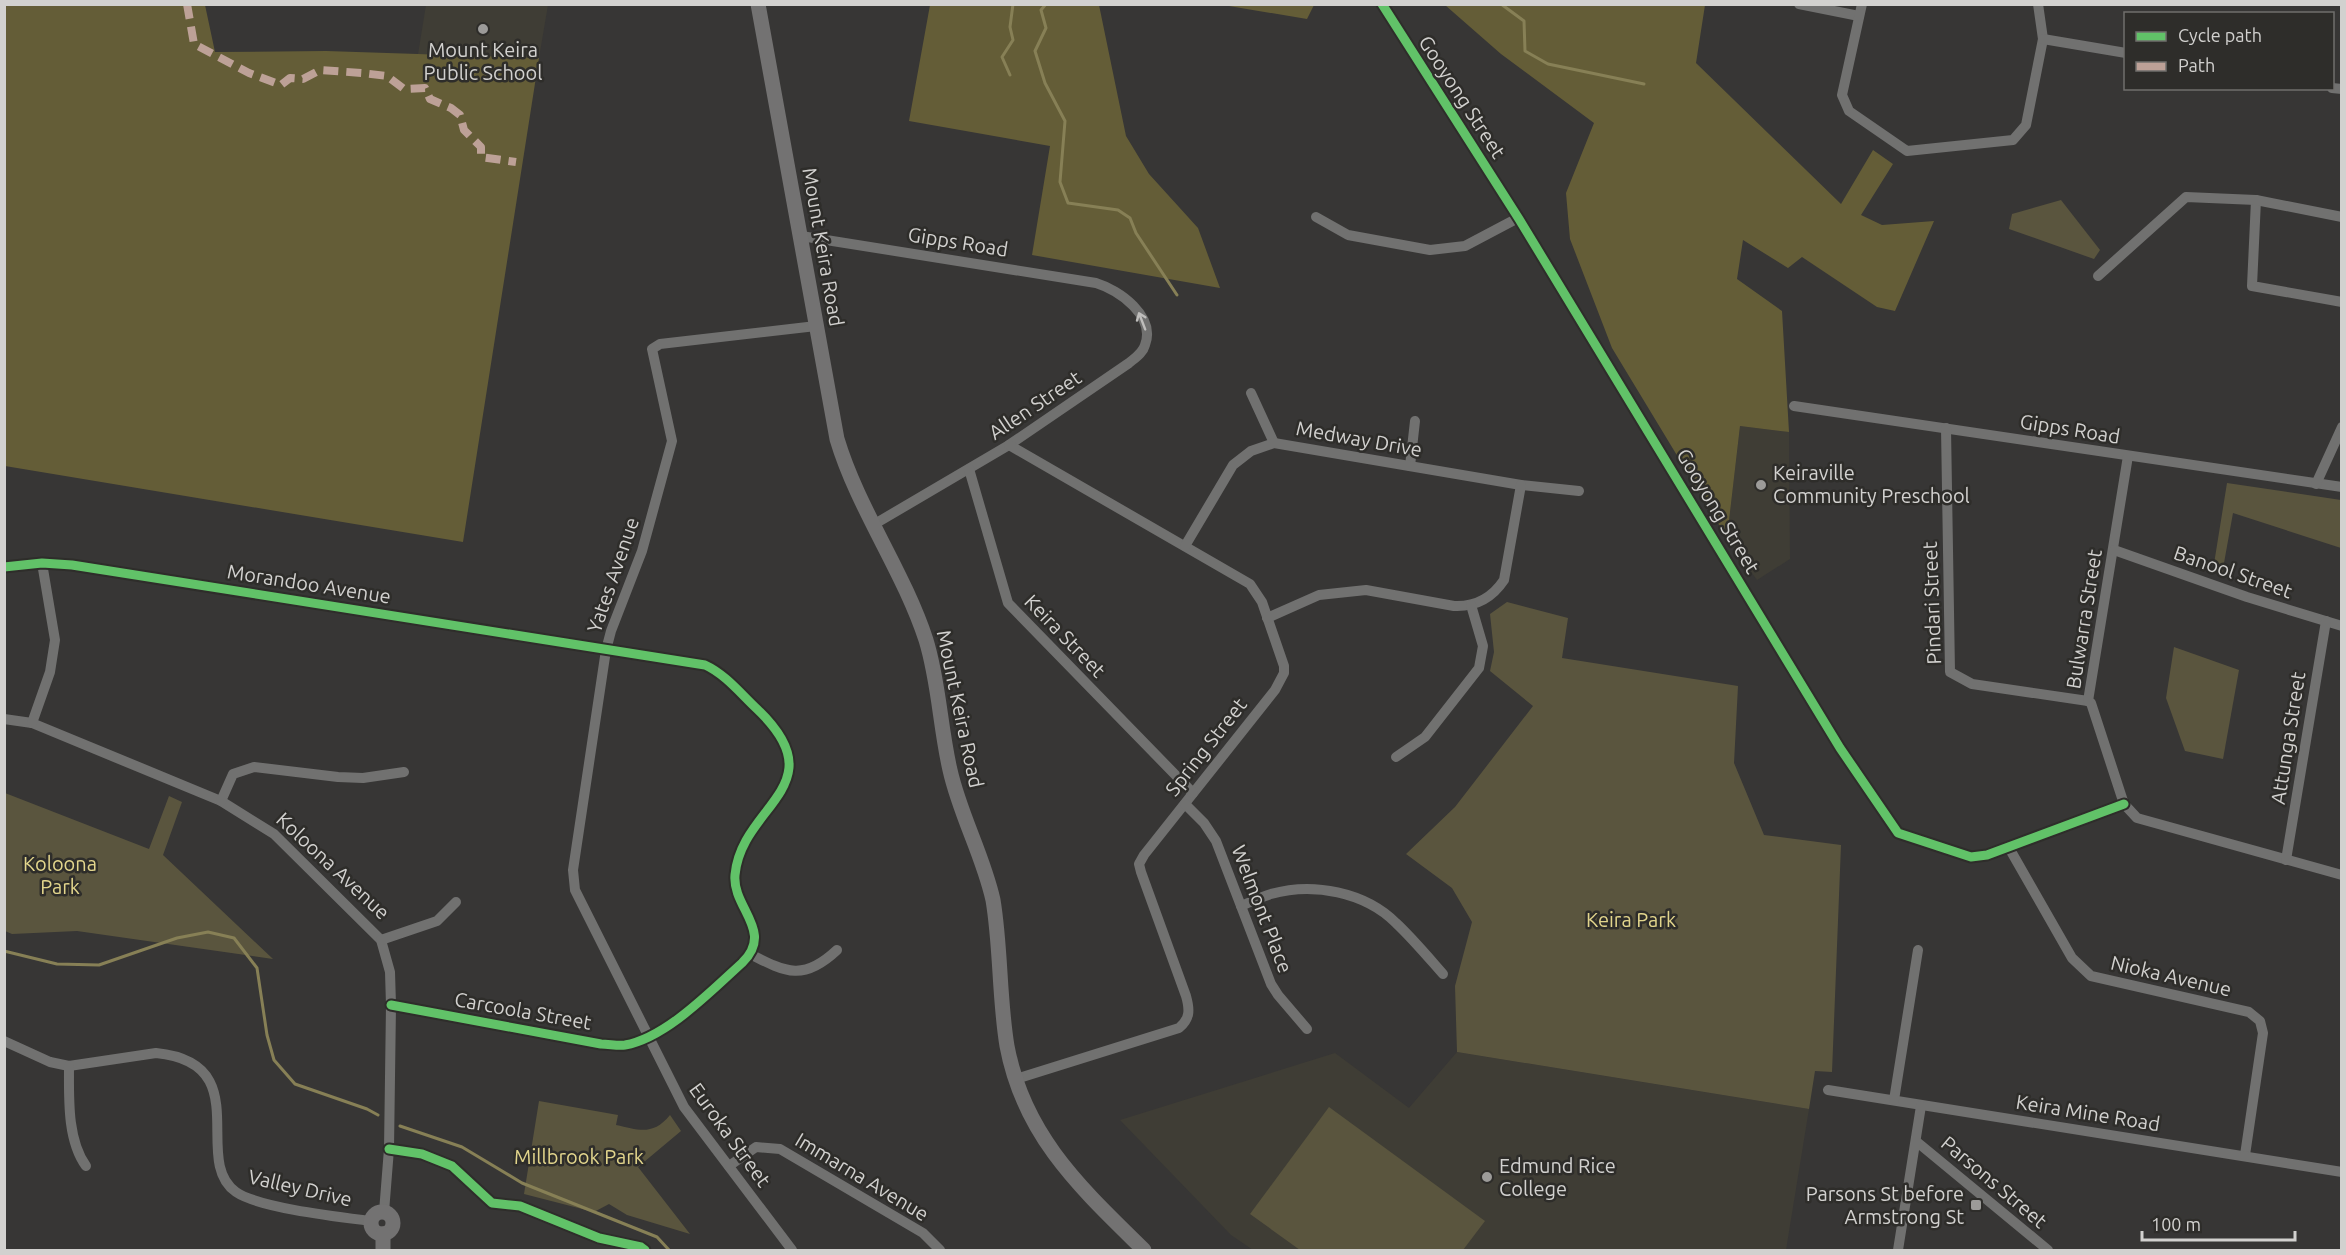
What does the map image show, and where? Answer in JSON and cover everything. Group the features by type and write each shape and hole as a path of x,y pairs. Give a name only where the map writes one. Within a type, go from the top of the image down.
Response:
{"main road":[{"name":"Mount Keira Road","path":"758,4 837,439 853,484 911,602 926,640 952,778 989,884 996,920 1007,1046 1016,1079 1029,1113 1054,1156 1144,1251"},
{"path":"384,1212 393,1222 390,1231 383,1234 374,1231 370,1221 376,1213 384,1212"},
{"path":"383,1234 383,1251"}],"street":[{"name":"Gooyong Street","path":"1382,4 1518,218 1840,748 1898,833 1971,857 1988,855 2124,804"},
{"path":"1799,4 1860,10 1842,95 1849,111 1907,151 2013,140 2026,125 2043,39 2038,4"},
{"path":"2043,39 2124,53"},
{"path":"2098,276 2186,197 2256,200 2342,217"},
{"path":"2256,200 2252,286 2342,302"},
{"path":"1316,218 1348,235 1430,250 1465,246 1518,218"},
{"name":"Gipps Road","path":"801,236 1066,278 1108,287"},
{"name":"Allen Street","path":"873,525 1009,445 1142,352 1146,344 1145,327 1138,312 1128,300 1108,287"},
{"name":"Yates Avenue","path":"648,1036 575,890 573,878 574,858 606,650 645,542 672,441 652,349 660,344 816,326"},
{"path":"1251,393 1274,443"},
{"name":"Gipps Road","path":"1794,406 2342,487"},
{"path":"1410,466 1415,421"},
{"path":"2316,484 2342,427"},
{"name":"Pindari Street","path":"1946,428 1950,672 1972,684 2088,701"},
{"name":"Medway Drive","path":"1185,546 1233,465 1251,451 1274,443 1521,484 1579,491"},
{"name":"Spring Street","path":"1009,445 1250,584 1258,595 1284,666 1281,680 1143,855 1139,868 1186,996 1189,1008 1186,1021 1179,1028 1016,1079"},
{"name":"Bulwarra Street","path":"2124,804 2091,703 2088,701 2128,456"},
{"name":"Keira Street","path":"969,469 1008,603 1193,793"},
{"path":"1267,618 1319,595 1366,590 1454,606 1471,605 1488,597 1504,580 1521,484"},
{"name":"Banool Street","path":"2114,550 2247,597 2342,626"},
{"path":"32,723 50,672 55,640 42,563"},
{"name":"Morandoo Avenue","path":"4,567 42,563 72,564 691,663 714,669 772,723 783,741 789,760 787,779 746,844 737,864 736,890 752,923 754,941 750,954"},
{"path":"1396,757 1425,737 1479,668 1483,646 1471,605"},
{"name":"Attunga Street","path":"2286,860 2325,621"},
{"name":"Koloona Avenue","path":"4,719 32,723 221,801 274,834 381,940 390,972 391,1005 389,1149 384,1212"},
{"path":"221,801 233,774 254,767 363,778 404,772"},
{"name":"Welmont Place","path":"1185,804 1204,823 1216,841 1271,984 1307,1029"},
{"path":"2124,804 2137,818 2342,875"},
{"name":"Nioka Avenue","path":"2008,846 2072,958 2091,976 2249,1012 2260,1021 2263,1033 2245,1155"},
{"path":"1241,906 1270,894 1287,891 1313,890 1351,895 1395,921 1443,974"},
{"path":"381,940 437,921 456,902"},
{"path":"750,954 783,970 800,972 818,966 837,950"},
{"path":"1894,1100 1918,950"},
{"name":"Carcoola Street","path":"391,1005 601,1044 624,1045 648,1036 681,1017 750,954"},
{"name":"Euroka Street","path":"648,1036 684,1107 792,1251"},
{"name":"Valley Drive","path":"4,1041 50,1062 69,1066 156,1053 187,1060 202,1072 212,1089 218,1110 219,1163 225,1180 236,1192 265,1203 370,1221"},
{"path":"69,1066 69,1096 75,1146 86,1166"},
{"name":"Keira Mine Road","path":"1828,1090 2342,1172"},
{"path":"1898,1251 1922,1106"},
{"name":"Parsons Street","path":"1917,1142 2048,1251"},
{"name":"Immarna Avenue","path":"729,1166 756,1147 780,1149 923,1233 940,1251"}],"shaded area":[{"path":"4,5 205,5 215,52 326,51 539,58 463,542 5,466"},
{"name":"Mount Keira Public School","path":"426,5 548,5 539,58 418,54"},
{"path":"930,5 1099,5 1126,136 1149,174 1198,228 1220,288 1032,255 1050,146 909,121"},
{"path":"1223,5 1314,5 1307,19"},
{"path":"1445,5 1705,5 1696,63 1841,204 1873,150 1893,164 1861,215 1882,225 1934,221 1895,311 1877,307 1802,257 1788,268 1743,240 1737,279 1782,311 1789,432 1740,426 1727,538 1612,348 1570,239 1566,193 1594,123 1501,54"},
{"name":"Keiraville Community Preschool","path":"1740,426 1789,432 1790,559 1757,580 1727,538"},
{"name":"Edmund Rice College","path":"1457,1052 1809,1109 1786,1250 1253,1250 1231,1235 1120,1120 1335,1053 1409,1108"}],"green space":[{"path":"2061,200 2100,250 2094,259 2009,229 2012,214"},
{"path":"2227,483 2341,500 2341,548 2233,513 2222,574 2213,570"},
{"name":"Keira Park","path":"1507,602 1568,618 1562,658 1738,686 1734,763 1764,835 1841,845 1832,1072 1815,1071 1809,1109 1457,1052 1455,986 1472,922 1452,888 1406,854 1455,807 1533,706 1490,671 1494,652 1490,614"},
{"path":"2174,647 2239,670 2223,759 2185,751 2166,698"},
{"name":"Koloona Park","path":"5,793 149,849 169,796 182,802 163,855 273,959 77,931 12,934 5,931"},
{"name":"Millbrook Park","path":"539,1101 618,1115 616,1125 639,1130 652,1129 664,1122 670,1115 681,1131 638,1167 690,1234 627,1215 609,1204 594,1212 524,1194"},
{"path":"1329,1107 1485,1221 1463,1250 1300,1250 1250,1214"}],"waterway":[{"path":"1010,75 1002,57 1013,40 1010,27 1013,4"},
{"path":"1046,4 1041,10 1046,28 1035,51 1045,83 1065,121 1060,182 1068,203 1118,210 1130,218 1136,233 1177,295"},
{"path":"1501,4 1524,21 1525,51 1548,64 1644,84"},
{"path":"4,951 57,964 99,965 177,938 208,932 234,938 257,968 267,1035 274,1060 295,1084 378,1115"},
{"path":"400,1126 462,1147 522,1183 657,1237 669,1250"}],"marked path":[{"path":"187,4 194,44 249,73 281,85 290,78 303,79 320,70 362,73 387,76 404,89 425,88 430,99 451,108 460,115 464,130 481,147 481,157 516,162"}],"cycle path":[{"path":"1382,4 1519,219 1840,748 1898,833 1971,857 1987,855 2124,804"},
{"path":"4,567 42,563 72,565 705,665 732,685 780,735 789,758 787,777 779,795 752,830 741,851 735,875 739,898 753,930 754,940 751,951 742,963 688,1012 641,1041 616,1045 391,1005"},
{"path":"389,1149 422,1154 452,1166 492,1203 520,1206 599,1238 641,1247 645,1250"}],"place":[{"name":"Mount Keira Public School","path":"483,29"},
{"name":"Keiraville Community Preschool","path":"1761,485"},
{"name":"Edmund Rice College","path":"1487,1177"},
{"name":"Parsons St before Armstrong St","path":"1976,1205"}]}
